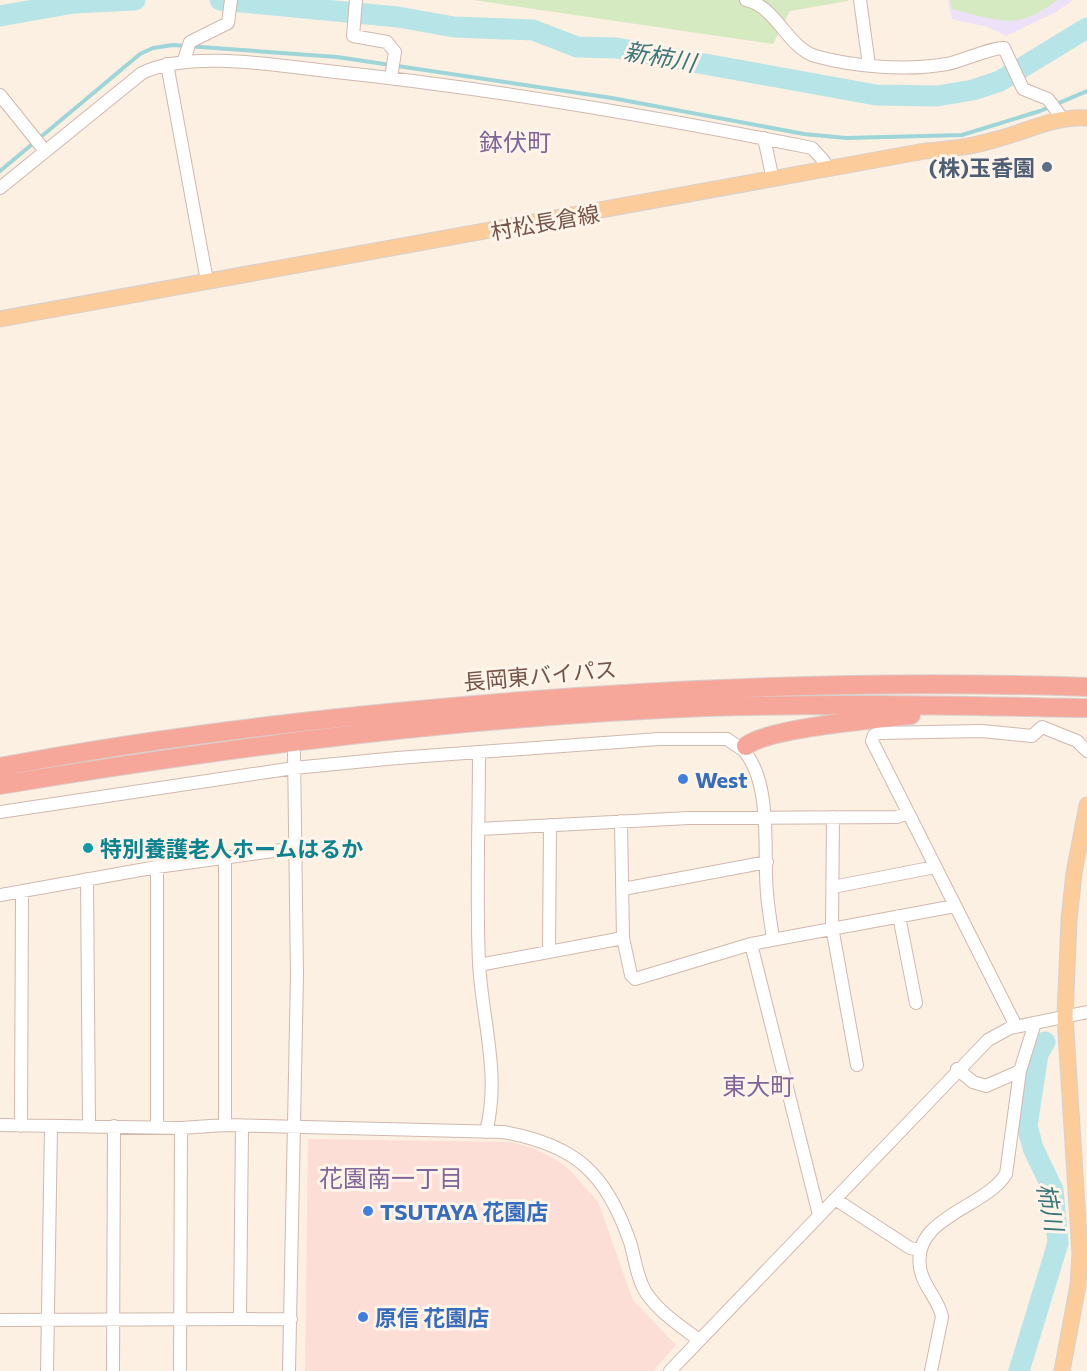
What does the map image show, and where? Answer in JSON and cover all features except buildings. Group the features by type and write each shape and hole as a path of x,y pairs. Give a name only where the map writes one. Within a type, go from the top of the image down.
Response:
{"highway":[{"name":"長岡東バイパス","path":"0,767 70,753 334,718 630,692 849,684 978,683 1087,687"},
{"name":"長岡東バイパス","path":"0,785 203,752 490,721 741,706 855,704 1087,708"},
{"path":"745,748 759,737 781,733 981,707"},
{"path":"0,762 70,753"}],"main road":[{"name":"村松長倉線","path":"0,320 826,169 972,145 1062,117 1087,118"},
{"path":"1062,1371 1078,1285 1080,1254 1065,1016 1069,920 1074,873 1087,805"}],"street":[{"path":"185,58 189,42 228,23 231,0"},
{"path":"356,0 352,36 387,42 395,52 392,70"},
{"path":"746,0 758,3 797,44 813,55 869,65 945,64 970,59 994,48 1004,48 1023,89 1048,99 1062,117"},
{"path":"860,0 869,65"},
{"path":"0,188 142,73 185,58 281,66 392,70 654,116 813,148 824,161 826,169"},
{"path":"167,63 207,281"},
{"path":"0,95 45,151"},
{"path":"764,138 773,180"},
{"path":"1016,1026 874,747 874,735 982,732 1032,736 1057,708"},
{"path":"1042,727 1077,741 1087,750"},
{"path":"0,812 294,768 636,740 727,739 745,748 753,767 766,818 767,892 773,939"},
{"path":"289,1371 295,1126 294,752"},
{"path":"479,752 479,965 490,1036 492,1107 486,1131"},
{"path":"479,829 621,820 897,817 908,813"},
{"path":"833,817 832,927 857,1065"},
{"path":"621,820 623,938 631,975 635,979 751,944 832,927 955,906"},
{"path":"549,951 550,825"},
{"path":"0,895 157,867 296,848"},
{"path":"225,858 225,1125"},
{"path":"622,889 767,862"},
{"path":"157,867 157,1126"},
{"path":"833,887 935,867"},
{"path":"87,879 89,1126"},
{"path":"21,1126 22,891"},
{"path":"899,916 916,1003"},
{"path":"479,965 623,938"},
{"path":"751,944 819,1215"},
{"path":"670,1371 957,1069 988,1040 1016,1026 1087,1012"},
{"path":"931,1371 942,1317 941,1309 923,1279 920,1269 920,1250 927,1236 944,1221 995,1186 1006,1174 1020,1071 1035,1023"},
{"path":"957,1069 973,1082 986,1086 1020,1071"},
{"path":"0,1125 181,1128 225,1125 295,1126 486,1131 535,1139 574,1158 593,1172 618,1209 647,1294 699,1340"},
{"path":"113,1371 114,1126"},
{"path":"240,1319 242,1126"},
{"path":"47,1371 51,1127"},
{"path":"180,1371 181,1128"},
{"path":"835,1199 910,1248 920,1250"},
{"path":"0,1320 291,1319"}],"shaded area":[{"path":"948,0 1073,0 1056,12 1006,36 988,27 952,19"},
{"path":"308,1139 511,1142 533,1148 555,1159 570,1170 598,1202 633,1300 676,1345 653,1371 305,1371"}],"green space":[{"path":"473,0 848,1 790,11 773,44"},
{"path":"950,0 1057,0 1030,16 1007,21 952,9"}],"waterway":[{"name":"新柿川","path":"0,16 74,3 135,0"},
{"name":"新柿川","path":"220,0 398,17 454,27 533,30 577,47 616,48 876,95 937,96 973,90 1000,81 1087,28"},
{"path":"0,171 140,54 153,48 173,45 337,57 612,98 804,134 846,138 962,135 1040,111 1087,91"},
{"name":"柿川","path":"1019,1371 1058,1243 1053,1190 1033,1148 1027,1126 1038,1054 1045,1042"}],"place":[{"name":"(株)玉香園","path":"1047,167"},
{"name":"West","path":"683,779"},
{"name":"特別養護老人ホームはるか","path":"88,848"},
{"name":"TSUTAYA 花園店","path":"368,1211"},
{"name":"原信 花園店","path":"363,1317"}],"district":[{"name":"鉢伏町","path":"515,141"},
{"name":"東大町","path":"758,1085"},
{"name":"花園南一丁目","path":"391,1177"}]}
